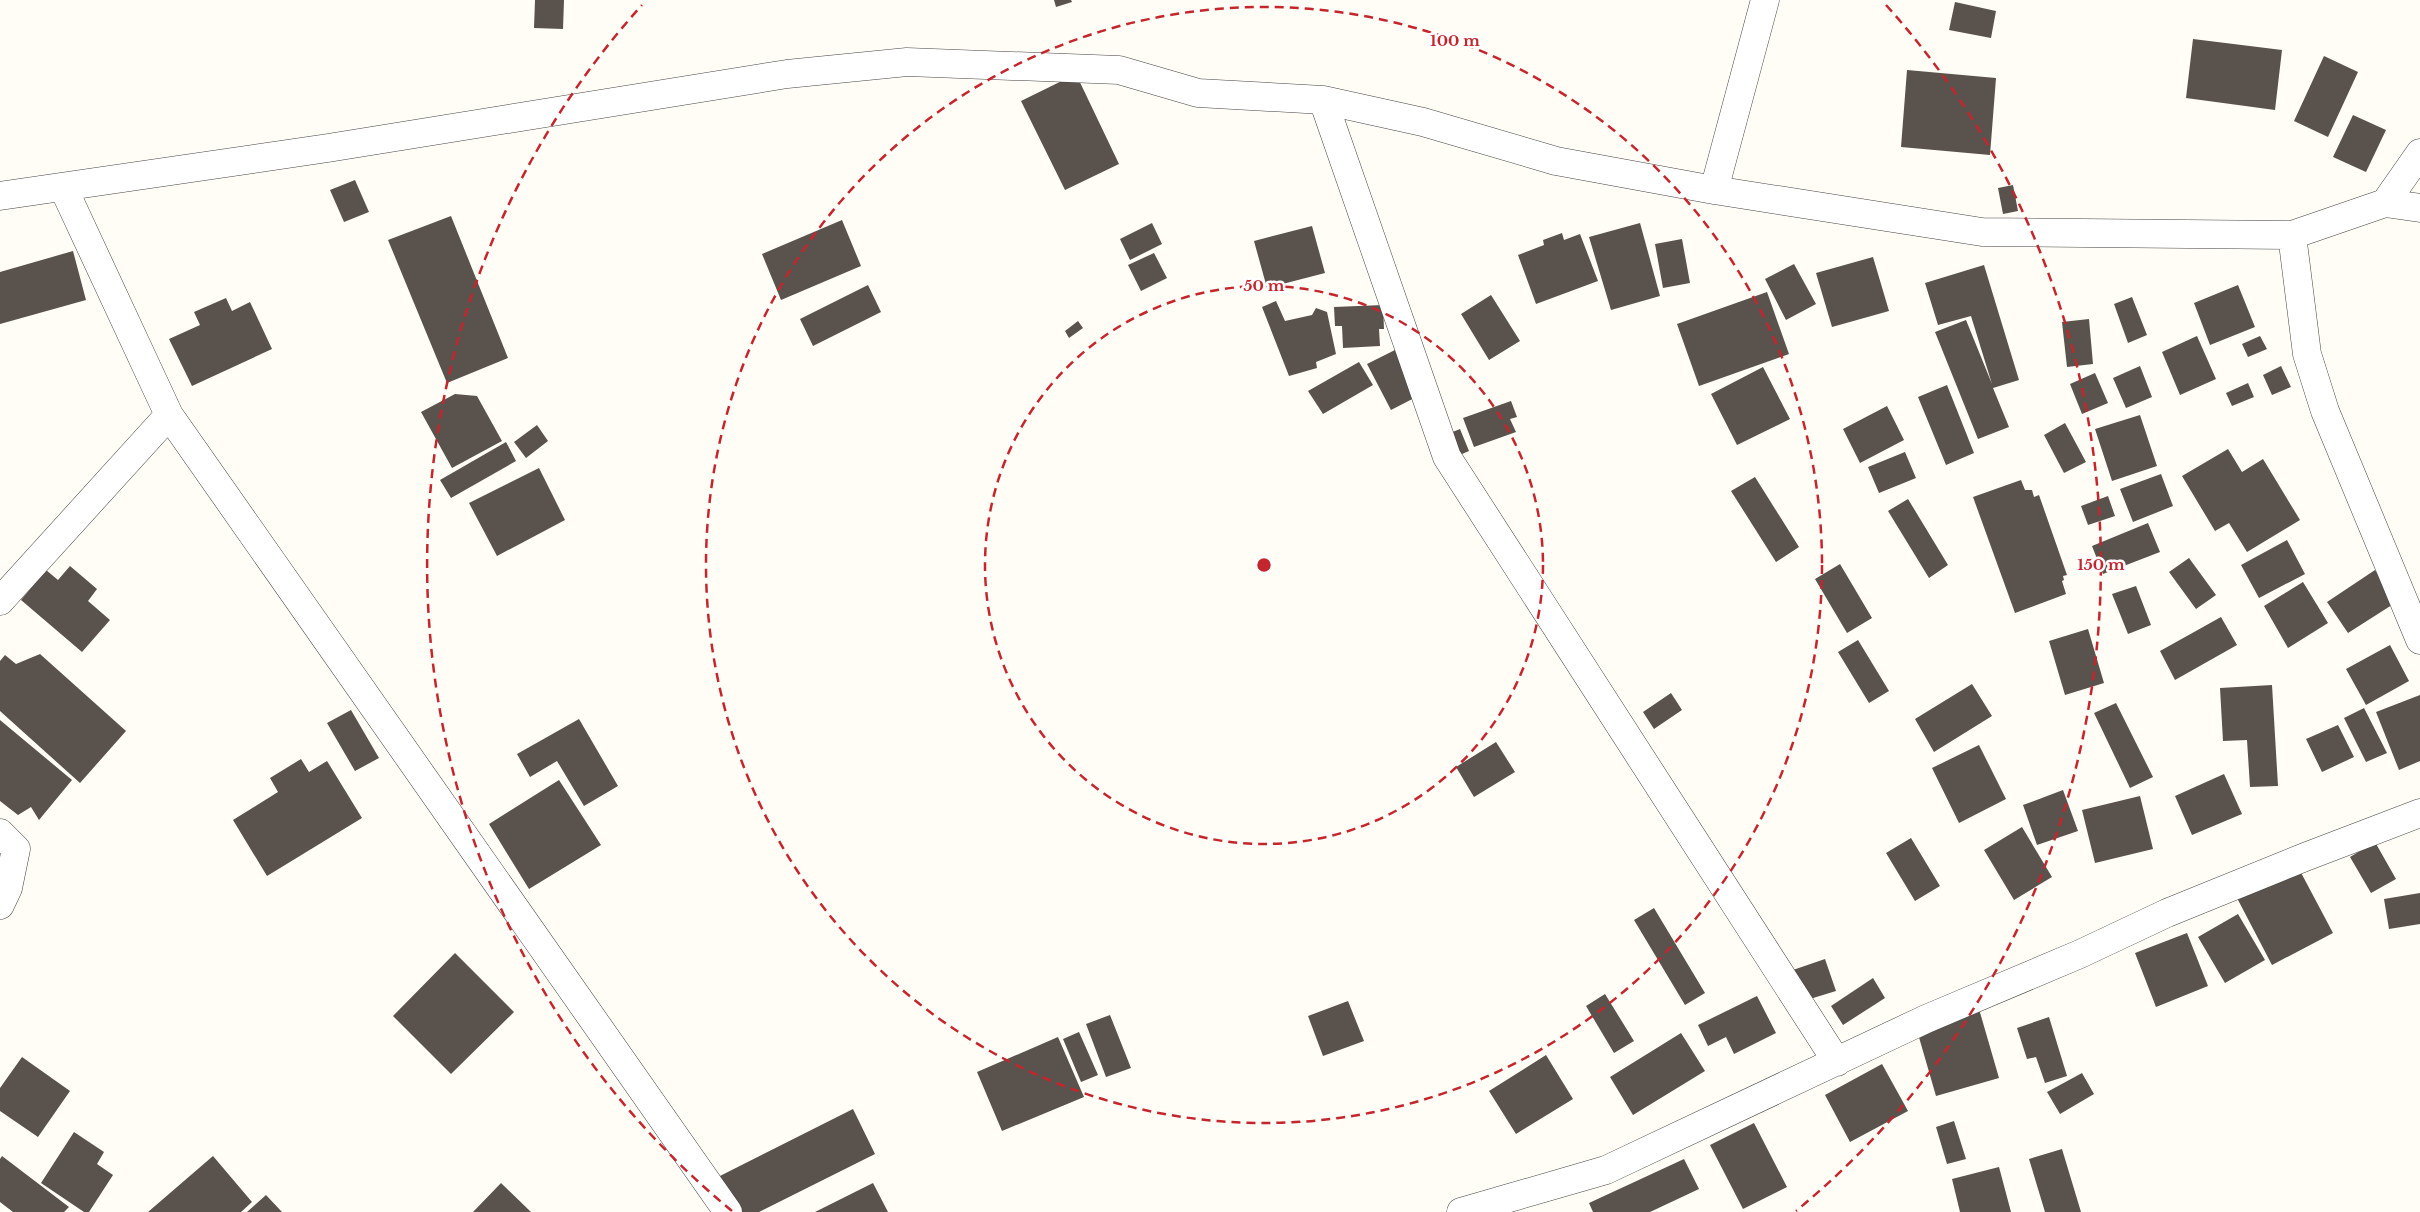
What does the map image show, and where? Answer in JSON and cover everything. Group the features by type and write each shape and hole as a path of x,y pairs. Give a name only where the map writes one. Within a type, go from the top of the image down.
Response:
{"street":[{"path":"1714,190 1765,0"},
{"path":"0,196 328,148 787,74 907,62 1119,70 1198,93 1323,100 1423,122 1556,161 1714,190 1982,232 2292,235 2385,203 2420,208"},
{"path":"1323,100 1447,457 1837,1062"},
{"path":"2385,203 2420,153"},
{"path":"63,187 169,415 728,1212"},
{"path":"2292,235 2307,354 2325,412 2420,640"},
{"path":"0,600 169,415"},
{"path":"1461,1212 1606,1170 1926,1019 2080,954 2168,913 2305,857 2420,813"},
{"path":"0,833 16,849 8,888 0,905"}],"building":[{"path":"535,0 564,0 563,29 534,28"},
{"path":"1054,0 1071,0 1072,2 1056,7"},
{"path":"1955,2 1996,11 1991,38 1949,30"},
{"path":"2193,39 2282,50 2275,110 2186,98"},
{"path":"2324,56 2358,72 2328,137 2294,121"},
{"path":"1907,70 1996,78 1990,155 1901,147"},
{"path":"1076,74 1119,164 1065,190 1021,101"},
{"path":"2353,115 2386,130 2366,172 2333,157"},
{"path":"355,180 369,212 344,222 330,190"},
{"path":"2013,185 2018,211 2003,214 1998,188"},
{"path":"451,216 508,358 447,383 388,240"},
{"path":"842,220 861,266 781,300 762,254"},
{"path":"1152,223 1162,244 1130,260 1120,239"},
{"path":"1640,223 1660,296 1611,310 1589,237"},
{"path":"1312,226 1325,273 1267,288 1254,241"},
{"path":"1562,233 1564,240 1580,234 1598,281 1536,304 1518,255 1544,245 1543,240"},
{"path":"1682,239 1690,283 1663,288 1655,244"},
{"path":"73,251 86,300 0,324 0,272"},
{"path":"1154,253 1167,278 1141,291 1128,265"},
{"path":"1873,257 1889,311 1832,327 1816,273"},
{"path":"1794,264 1816,304 1786,320 1765,279"},
{"path":"1984,265 2019,380 1993,388 2009,427 1978,439 1935,332 1966,320 1992,384 1971,316 1938,325 1925,283"},
{"path":"868,285 881,312 813,346 800,319"},
{"path":"2238,285 2255,327 2210,345 2194,303"},
{"path":"1767,292 1789,354 1699,386 1677,324"},
{"path":"1491,295 1520,341 1489,360 1461,314"},
{"path":"2132,297 2147,335 2128,343 2114,304"},
{"path":"226,298 232,311 250,302 272,349 192,386 169,339 200,325 194,312"},
{"path":"1276,301 1285,321 1312,315 1316,308 1327,312 1336,354 1316,362 1317,368 1289,376 1262,307"},
{"path":"1383,305 1384,329 1379,329 1380,346 1343,348 1342,326 1335,326 1334,307"},
{"path":"2089,319 2093,364 2067,367 2062,322"},
{"path":"1078,321 1083,328 1069,338 1065,331"},
{"path":"2197,336 2216,379 2180,395 2162,352"},
{"path":"2260,336 2267,349 2248,357 2242,344"},
{"path":"1399,348 1422,394 1391,410 1367,364"},
{"path":"1359,362 1373,385 1323,414 1308,391"},
{"path":"2140,366 2152,397 2126,408 2113,378"},
{"path":"2281,366 2291,387 2272,395 2263,375"},
{"path":"1763,367 1790,419 1737,445 1711,394"},
{"path":"2095,373 2108,403 2082,414 2070,384"},
{"path":"2248,383 2254,397 2232,406 2226,393"},
{"path":"1947,385 1974,453 1946,465 1918,397"},
{"path":"455,394 477,396 502,441 452,468 421,412"},
{"path":"1511,401 1517,417 1510,419 1516,432 1474,447 1463,418"},
{"path":"1887,406 1904,440 1860,463 1843,429"},
{"path":"2140,415 2157,466 2112,481 2095,429"},
{"path":"2065,423 2086,462 2064,473 2044,435"},
{"path":"537,425 548,441 526,458 514,442"},
{"path":"1460,429 1469,451 1455,457 1445,435"},
{"path":"506,442 516,461 451,498 440,480"},
{"path":"2228,449 2242,472 2263,459 2300,520 2247,552 2229,523 2215,531 2182,476"},
{"path":"1905,452 1916,478 1879,493 1868,467"},
{"path":"539,468 565,520 497,556 469,503"},
{"path":"2161,474 2173,506 2133,522 2120,489"},
{"path":"1755,477 1799,547 1776,562 1731,491"},
{"path":"2021,480 2025,490 2032,490 2034,497 2039,495 2067,575 2063,576 2064,580 2062,581 2066,594 2015,613 1973,497"},
{"path":"2108,496 2115,516 2088,525 2081,506"},
{"path":"1908,499 1948,565 1929,578 1888,511"},
{"path":"2148,523 2160,552 2103,574 2092,546"},
{"path":"2287,540 2305,574 2259,598 2241,565"},
{"path":"2189,558 2216,595 2196,609 2169,572"},
{"path":"1840,564 1872,618 1847,633 1815,579"},
{"path":"70,566 97,589 88,601 110,620 82,652 21,600 46,570 58,580"},
{"path":"2375,570 2395,603 2348,633 2327,602"},
{"path":"2303,582 2328,623 2288,648 2264,606"},
{"path":"2136,586 2151,625 2128,634 2112,594"},
{"path":"2221,617 2237,645 2175,680 2160,651"},
{"path":"2088,629 2104,683 2065,695 2049,641"},
{"path":"1858,640 1889,691 1869,703 1838,652"},
{"path":"2390,645 2409,681 2366,705 2346,669"},
{"path":"40,654 126,731 80,783 0,711 0,661 5,655 16,664"},
{"path":"1972,684 1992,716 1934,752 1915,719"},
{"path":"2272,685 2278,786 2250,787 2247,740 2223,741 2220,688"},
{"path":"1671,693 1682,710 1654,729 1643,712"},
{"path":"2420,695 2420,761 2399,770 2376,712"},
{"path":"2116,703 2153,777 2130,788 2094,713"},
{"path":"2364,708 2387,753 2366,762 2344,718"},
{"path":"351,710 379,758 355,771 327,723"},
{"path":"579,719 618,786 584,806 557,761 530,777 517,754"},
{"path":"0,720 72,780 39,820 31,807 18,815 0,801"},
{"path":"2338,725 2354,757 2322,772 2306,739"},
{"path":"1496,742 1515,772 1474,797 1456,767"},
{"path":"1979,745 2006,799 1959,823 1932,768"},
{"path":"301,759 309,772 327,761 362,818 267,876 233,820 278,792 270,778"},
{"path":"2224,774 2242,814 2192,835 2175,796"},
{"path":"559,780 601,845 529,889 489,824"},
{"path":"2063,790 2078,831 2037,845 2023,805"},
{"path":"2140,796 2153,849 2095,863 2082,810"},
{"path":"2022,827 2052,877 2014,900 1984,850"},
{"path":"1911,838 1940,886 1915,901 1886,853"},
{"path":"2375,842 2396,879 2371,893 2350,857"},
{"path":"2298,867 2333,933 2272,965 2237,898"},
{"path":"2420,893 2420,924 2389,929 2384,899"},
{"path":"1654,908 1705,993 1685,1005 1634,920"},
{"path":"2238,914 2265,960 2225,983 2198,937"},
{"path":"2187,933 2208,986 2156,1007 2135,953"},
{"path":"455,953 514,1012 451,1074 393,1016"},
{"path":"1825,959 1836,991 1800,1002 1790,971"},
{"path":"1873,978 1885,998 1843,1025 1831,1006"},
{"path":"1605,994 1634,1041 1614,1053 1586,1006"},
{"path":"1757,996 1776,1033 1734,1054 1726,1037 1708,1046 1698,1025"},
{"path":"1348,1001 1364,1041 1323,1056 1308,1016"},
{"path":"1979,1009 1999,1078 1936,1096 1916,1027"},
{"path":"1110,1015 1131,1068 1106,1077 1086,1024"},
{"path":"2049,1017 2067,1076 2045,1083 2036,1057 2027,1059 2017,1028"},
{"path":"1079,1032 1098,1075 1081,1082 1063,1039"},
{"path":"1681,1033 1705,1071 1633,1115 1610,1077"},
{"path":"1058,1037 1084,1097 1002,1131 977,1072"},
{"path":"1546,1055 1573,1099 1516,1134 1489,1091"},
{"path":"22,1057 70,1091 38,1137 0,1111 0,1088"},
{"path":"1882,1064 1908,1111 1850,1142 1825,1095"},
{"path":"2082,1073 2094,1094 2060,1114 2047,1092"},
{"path":"853,1109 875,1154 759,1212 730,1212 714,1179"},
{"path":"1954,1121 1966,1159 1947,1164 1936,1127"},
{"path":"1754,1123 1787,1187 1743,1209 1710,1145"},
{"path":"74,1132 104,1152 97,1164 113,1175 89,1212 84,1212 41,1183"},
{"path":"2062,1149 2081,1212 2045,1212 2029,1159"},
{"path":"2,1156 69,1207 64,1212 13,1212 0,1202 0,1159"},
{"path":"213,1156 252,1202 241,1212 148,1212"},
{"path":"1684,1159 1699,1189 1650,1212 1593,1212 1589,1203"},
{"path":"1999,1167 2011,1212 1960,1212 1952,1179"},
{"path":"501,1183 531,1212 473,1212"},
{"path":"873,1183 888,1212 815,1212"},
{"path":"266,1195 282,1212 247,1212"}]}
